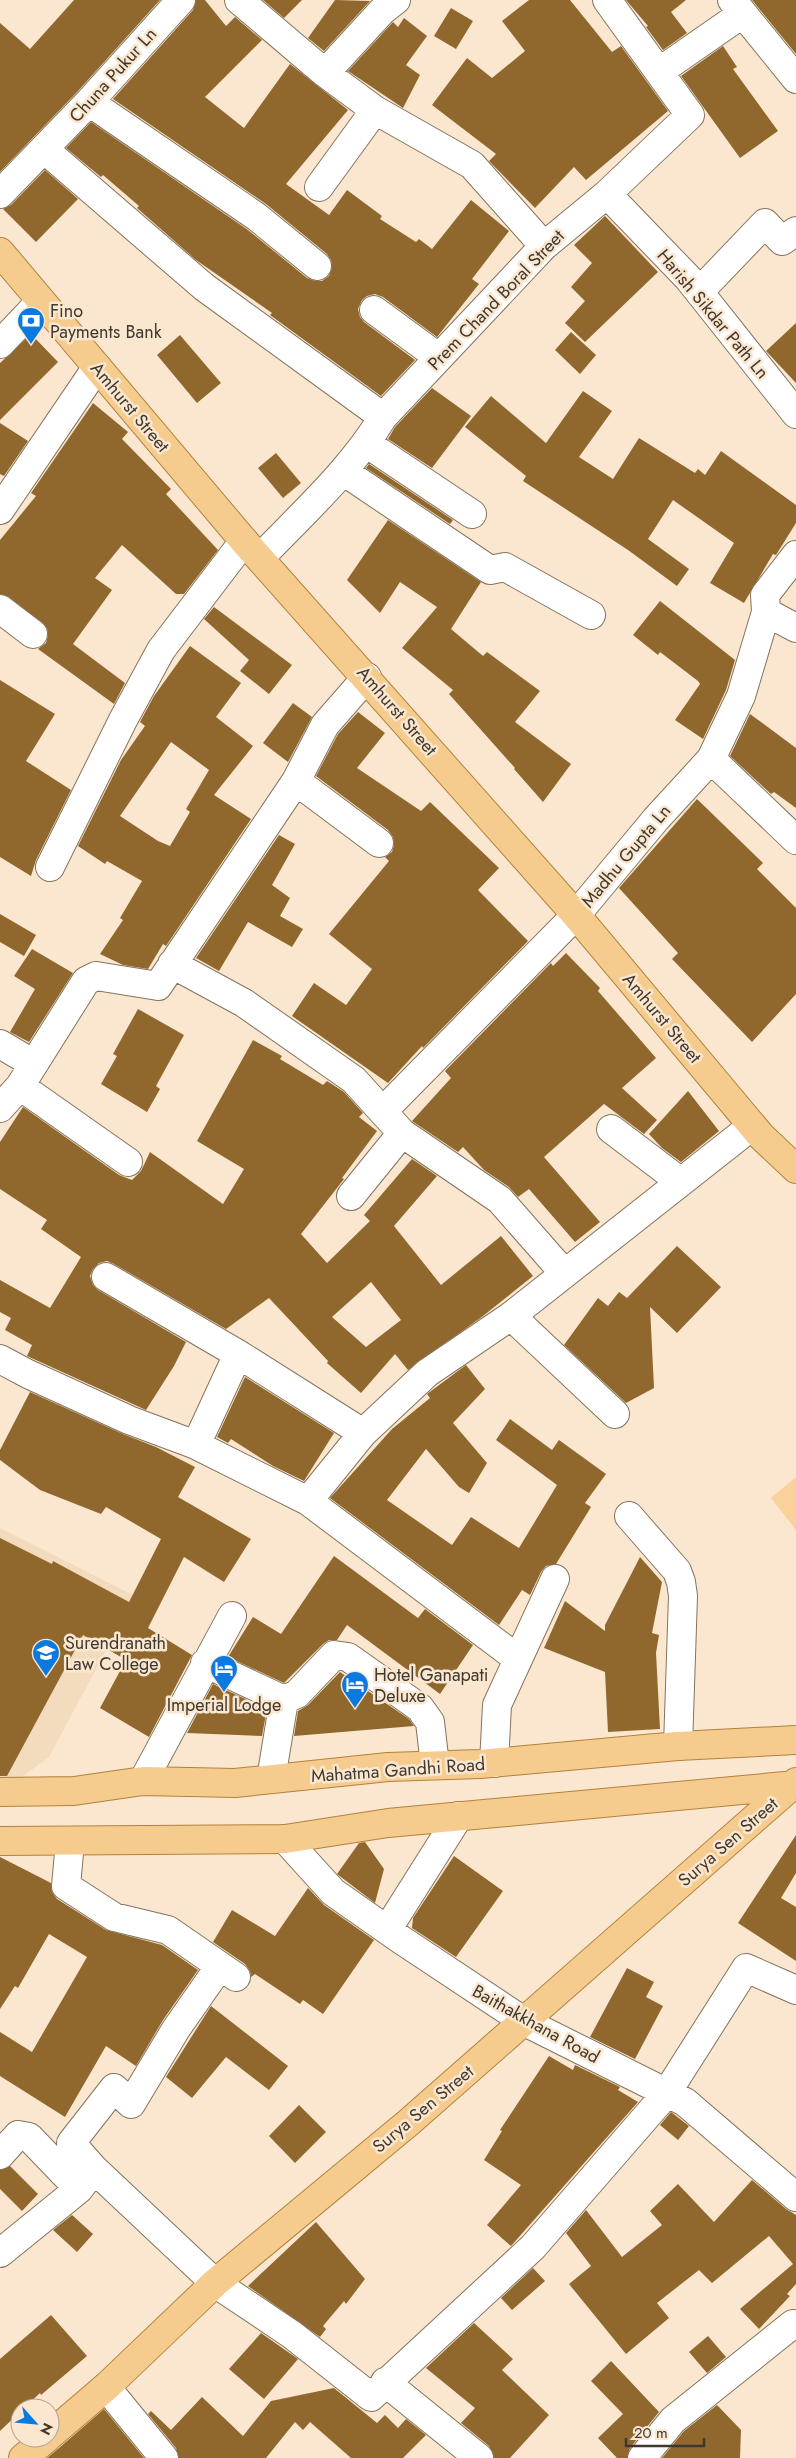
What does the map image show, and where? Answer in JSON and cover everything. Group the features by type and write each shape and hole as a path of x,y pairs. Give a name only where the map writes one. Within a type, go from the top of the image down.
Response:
{"main road":[{"name":"Amhurst Street","path":"0,252 252,550 576,914 752,1126 793,1160"},
{"name":"Mahatma Gandhi Road","path":"0,1792 74,1791 143,1780 235,1783 388,1767 494,1763 678,1746 796,1740"},
{"path":"0,1842 285,1839 388,1823 795,1784"},
{"name":"Surya Sen Street","path":"60,2428 106,2387 215,2283 408,2124 795,1784"}],"street":[{"name":"Chuna Pukur Ln","path":"0,194 89,102 181,0"},
{"path":"239,0 325,73 375,110 472,165 544,246"},
{"path":"325,73 382,10 396,0"},
{"name":"Prem Chand Boral Street","path":"50,867 87,797 123,720 161,650 252,550 343,471 366,443 383,417 544,246 607,194 690,115 607,0"},
{"path":"660,71 737,7 796,79"},
{"path":"89,102 257,217 317,266"},
{"path":"319,187 375,110"},
{"path":"44,149 204,287 383,417"},
{"name":"Harish Sikdar Path Ln","path":"607,194 699,292 796,414"},
{"path":"699,292 765,223 782,241 796,231"},
{"path":"0,344 41,301"},
{"path":"374,310 438,357"},
{"path":"0,510 97,368"},
{"path":"366,443 472,514"},
{"path":"343,471 490,570 505,567 591,616"},
{"name":"Madhu Gupta Ln","path":"383,1111 576,914 656,819 711,759 742,696 766,612 765,595 796,555"},
{"path":"0,609 33,634"},
{"path":"766,612 796,628"},
{"path":"0,1108 27,1075 86,981 96,976 158,986 296,781 325,725 367,677"},
{"path":"711,759 796,840"},
{"path":"296,781 379,843"},
{"path":"172,964 244,1003 346,1074 402,1133 500,1200 564,1273"},
{"path":"0,1044 27,1075 128,1162"},
{"path":"308,1501 363,1433 427,1373 511,1316 752,1126"},
{"path":"611,1129 681,1182"},
{"path":"351,1196 402,1133"},
{"path":"106,1277 238,1354 363,1433"},
{"path":"511,1316 615,1414"},
{"path":"196,1445 238,1354"},
{"path":"0,1359 28,1374 129,1420 196,1445 308,1501 518,1659"},
{"path":"629,1516 676,1571 681,1582 683,1596 678,1746"},
{"path":"494,1763 497,1705 555,1579"},
{"path":"143,1780 232,1616"},
{"path":"205,1663 284,1700 297,1694 334,1655 348,1657 420,1708 430,1722 435,1766"},
{"path":"271,1779 284,1700"},
{"path":"387,1930 459,1816"},
{"name":"Baithakkhana Road","path":"285,1839 334,1892 387,1930 524,2022 685,2102 796,2197"},
{"path":"70,1842 66,1886 114,1917 168,1930 228,1971 176,2029 131,2104 114,2088 71,2143 87,2179"},
{"path":"0,2155 18,2135 29,2137 87,2179 215,2283 291,2334 371,2397 533,2247 666,2094 746,1968 796,1990"},
{"path":"4,2243 87,2179"},
{"path":"642,2458 672,2420 793,2324 796,2326"},
{"path":"386,2382 479,2458"},
{"path":"106,2387 164,2458"}],"shaded area":[{"path":"796,1477 796,1530 771,1498"},
{"name":"Surendranath Law College","path":"0,1528 135,1596 49,1757 0,1793"}],"building":[{"path":"74,0 160,0 78,91 0,172 0,23 30,49"},
{"path":"196,0 205,0 226,26 235,17 262,40 205,97 244,128 290,64 348,110 286,184 329,215 347,190 382,216 380,219 416,242 419,239 432,249 471,200 509,231 472,279 479,284 437,337 383,297 375,294 367,296 362,300 358,309 360,317 364,322 415,360 381,396 270,315 272,313 196,260 137,208 139,206 103,175 101,177 66,148 91,122 248,230 307,278 322,281 329,276 332,268 331,260 327,254 266,204 113,99 193,10"},
{"path":"263,0 302,0 284,18"},
{"path":"335,0 370,1 324,51 308,38"},
{"path":"529,0 570,0 612,52 621,46 668,111 586,180 574,167 535,208 489,161 496,154 432,105 467,58 492,78 525,51 502,21"},
{"path":"626,0 686,0 671,12 687,33 663,50 646,27 648,26"},
{"path":"752,0 796,0 796,54"},
{"path":"451,8 473,21 456,49 434,36"},
{"path":"404,18 427,36 406,65 420,75 403,108 348,71 393,22 398,27"},
{"path":"723,46 737,67 733,69 778,131 740,158 681,76"},
{"path":"45,170 78,199 36,242 3,209 11,205"},
{"path":"605,216 658,272 585,342 565,323 585,301 571,287 592,263 574,245"},
{"path":"796,323 796,383 766,351"},
{"path":"571,332 596,355 580,374 555,350"},
{"path":"31,334 58,362 0,420 0,363"},
{"path":"180,335 221,383 197,403 157,355"},
{"path":"432,388 471,416 432,468 388,439 395,427"},
{"path":"583,391 612,411 579,457 613,479 639,438 695,473 698,469 705,475 721,451 796,505 796,523 776,555 773,554 744,603 710,583 734,543 673,500 648,539 689,569 677,586 628,550 523,481 526,476 465,427 491,396 546,443"},
{"path":"93,403 128,432 122,439 171,489 166,494 218,550 184,594 176,594 122,545 95,578 112,590 73,644 125,683 114,704 38,649 46,643 47,628 9,597 0,594 0,540 36,496 31,493"},
{"path":"0,423 28,441 4,476 0,474"},
{"path":"276,453 301,483 283,498 258,468"},
{"path":"369,464 453,520 450,524 366,468"},
{"path":"388,520 481,582 451,629 483,656 487,652 540,691 515,722 571,764 543,802 449,694 453,690 402,648 437,607 400,582 380,613 347,580"},
{"path":"660,601 735,660 726,690 703,739 675,720 700,684 698,681 660,652 658,655 633,635"},
{"path":"214,607 292,665 269,694 240,671 249,660 204,619"},
{"path":"190,646 241,683 216,717 253,746 214,795 251,819 166,946 163,944 148,969 123,965 100,954 123,920 120,918 142,881 107,861 105,864 78,846 121,760 145,726 140,722 154,696","holes":["171,742 209,770 186,809 190,812 170,846 158,841 120,816"]},
{"path":"0,680 55,714 26,761 71,790 36,860 31,876 0,857"},
{"path":"293,703 312,717 288,762 263,743"},
{"path":"358,712 385,733 357,768 421,811 430,802 499,868 478,890 528,941 423,1048 422,1046 388,1083 292,1016 314,983 346,1005 372,969 329,934 389,861 385,857 392,852 394,845 393,837 388,830 316,776 338,734"},
{"path":"750,714 796,748 796,808 774,792 771,794 730,756"},
{"path":"697,799 763,863 757,869 796,908 796,994 752,1042 672,959 678,953 619,888"},
{"path":"279,835 295,844 272,885 290,898 280,916 303,929 292,947 248,922 219,971 196,958"},
{"path":"0,914 36,935 24,956 0,942"},
{"path":"32,949 73,973 29,1042 10,1032 35,989 14,976"},
{"path":"566,953 600,988 598,991 656,1058 622,1088 657,1120 644,1134 604,1104 544,1157 600,1222 575,1242 529,1189 518,1197 509,1187 484,1170 463,1147 458,1152 412,1121 451,1078 445,1071 551,963 553,966"},
{"path":"138,1009 184,1035 156,1086 160,1089 147,1112 101,1084 117,1056 113,1054"},
{"path":"253,1040 282,1056 280,1059 323,1085 327,1081 344,1092 363,1113 359,1117 377,1131 342,1178 344,1179 301,1234 327,1263 370,1221 364,1215 412,1159 437,1176 394,1226 441,1285 501,1236 533,1276 483,1316 408,1370 395,1354 361,1393 327,1363 328,1361 269,1298 226,1329 107,1261 99,1263 93,1269 90,1276 93,1285 98,1290 186,1342 174,1366 146,1410 27,1356 32,1345 5,1330 11,1318 0,1312 0,1280 50,1308 81,1257 41,1229 47,1220 0,1189 0,1142 23,1107 119,1175 132,1180 141,1171 150,1152 223,1204 244,1169 197,1141","holes":["371,1282 401,1320 366,1347 332,1317"]},
{"path":"688,1091 719,1131 681,1162 662,1148 649,1134"},
{"path":"677,1246 721,1287 677,1333 650,1307 654,1388 626,1403 564,1345 598,1298 608,1306 619,1292 627,1298"},
{"path":"466,1365 485,1389 453,1423 487,1463 469,1493 459,1487 426,1449 387,1500 452,1545 471,1517 519,1548 557,1485 496,1440 510,1419 552,1450 559,1440 606,1474 585,1503 591,1507 556,1564 546,1566 530,1595 522,1590 499,1625 330,1498 392,1429 430,1398 427,1394"},
{"path":"245,1377 334,1433 304,1481 273,1466 231,1439 228,1443 217,1437"},
{"path":"30,1392 156,1447 195,1467 178,1497 251,1539 224,1582 184,1557 148,1628 192,1655 149,1737 100,1708 126,1660 83,1635 7,1776 0,1776 0,1538 52,1564 53,1561 129,1602 161,1539 106,1507 101,1514 40,1490 0,1460 0,1450"},
{"path":"334,1556 418,1618 425,1609 473,1645 440,1694 347,1625 337,1640 329,1640 323,1644 284,1683 228,1657 253,1617 281,1634"},
{"path":"640,1557 662,1582 652,1633 659,1635 656,1653 660,1729 608,1732 605,1672 544,1648 565,1601 605,1631 605,1625"},
{"name":"Hotel Ganapati Deluxe","path":"340,1672 409,1719 414,1726 294,1736 298,1711 308,1705"},
{"name":"Imperial Lodge","path":"213,1684 267,1709 262,1736 187,1733"},
{"path":"796,1835 796,1873 781,1898 796,1907 796,1961 738,1923"},
{"path":"365,1842 384,1869 375,1903 337,1874 359,1843"},
{"path":"454,1856 503,1891 456,1957 412,1928 413,1918"},
{"path":"0,1857 51,1883 52,1892 57,1899 106,1930 162,1945 198,1970 163,2020 136,2066 106,2046 65,2117 0,2076 0,2032 32,2052 87,1957 49,1934 18,1988 15,1986 0,2009"},
{"path":"308,1888 324,1905 374,1940 323,2014 303,2000 300,2004 255,1974 251,1977 250,1971 245,1964 213,1942 232,1910 275,1936"},
{"path":"627,1968 654,1982 646,1997 663,2006 635,2059 590,2037"},
{"path":"211,2006 288,2066 269,2090 226,2057 192,2098 166,2077"},
{"path":"549,2056 573,2070 575,2065 620,2087 618,2090 638,2102 511,2246 487,2225 521,2185 484,2160 502,2131 500,2130"},
{"path":"299,2105 326,2132 295,2163 269,2136"},
{"path":"671,2112 689,2126 678,2140 660,2125"},
{"path":"10,2166 38,2194 22,2211 0,2189 0,2170"},
{"path":"752,2180 786,2209 796,2215 796,2284 787,2294 790,2296 759,2329 740,2309 793,2264 769,2236 712,2283 699,2270 657,2303 669,2318 626,2354 569,2284 591,2266 566,2233 586,2210 622,2257 662,2225 650,2211 678,2184 714,2222"},
{"path":"72,2215 93,2234 77,2252 53,2230"},
{"path":"316,2222 365,2279 346,2304 344,2301 323,2326 326,2329 320,2337 248,2286"},
{"path":"533,2268 545,2281 512,2310 501,2298"},
{"path":"51,2315 87,2356 41,2395 40,2393 35,2398 10,2398 10,2422 0,2431 0,2359"},
{"path":"474,2323 513,2359 502,2370 549,2415 510,2458 494,2458 489,2446 461,2423 475,2408 426,2368"},
{"path":"261,2333 298,2359 264,2399 229,2369"},
{"path":"708,2336 726,2357 707,2373 689,2352"},
{"path":"611,2361 659,2412 630,2448 627,2458 617,2458 598,2438 623,2414 591,2381"},
{"path":"334,2388 377,2423 385,2415 398,2428 406,2419 426,2435 403,2458 351,2458 310,2422 303,2430 295,2422 266,2458 179,2458 176,2448 148,2414 151,2411 171,2430 202,2397 243,2436 271,2401"},
{"path":"717,2405 741,2430 740,2458 662,2458 684,2431"},
{"path":"104,2409 144,2458 47,2458"}],"place":[{"name":"Fino Payments Bank","path":"31,345"},
{"name":"Surendranath Law College","path":"46,1677"},
{"name":"Imperial Lodge","path":"224,1693"},
{"name":"Hotel Ganapati Deluxe","path":"355,1709"}]}
